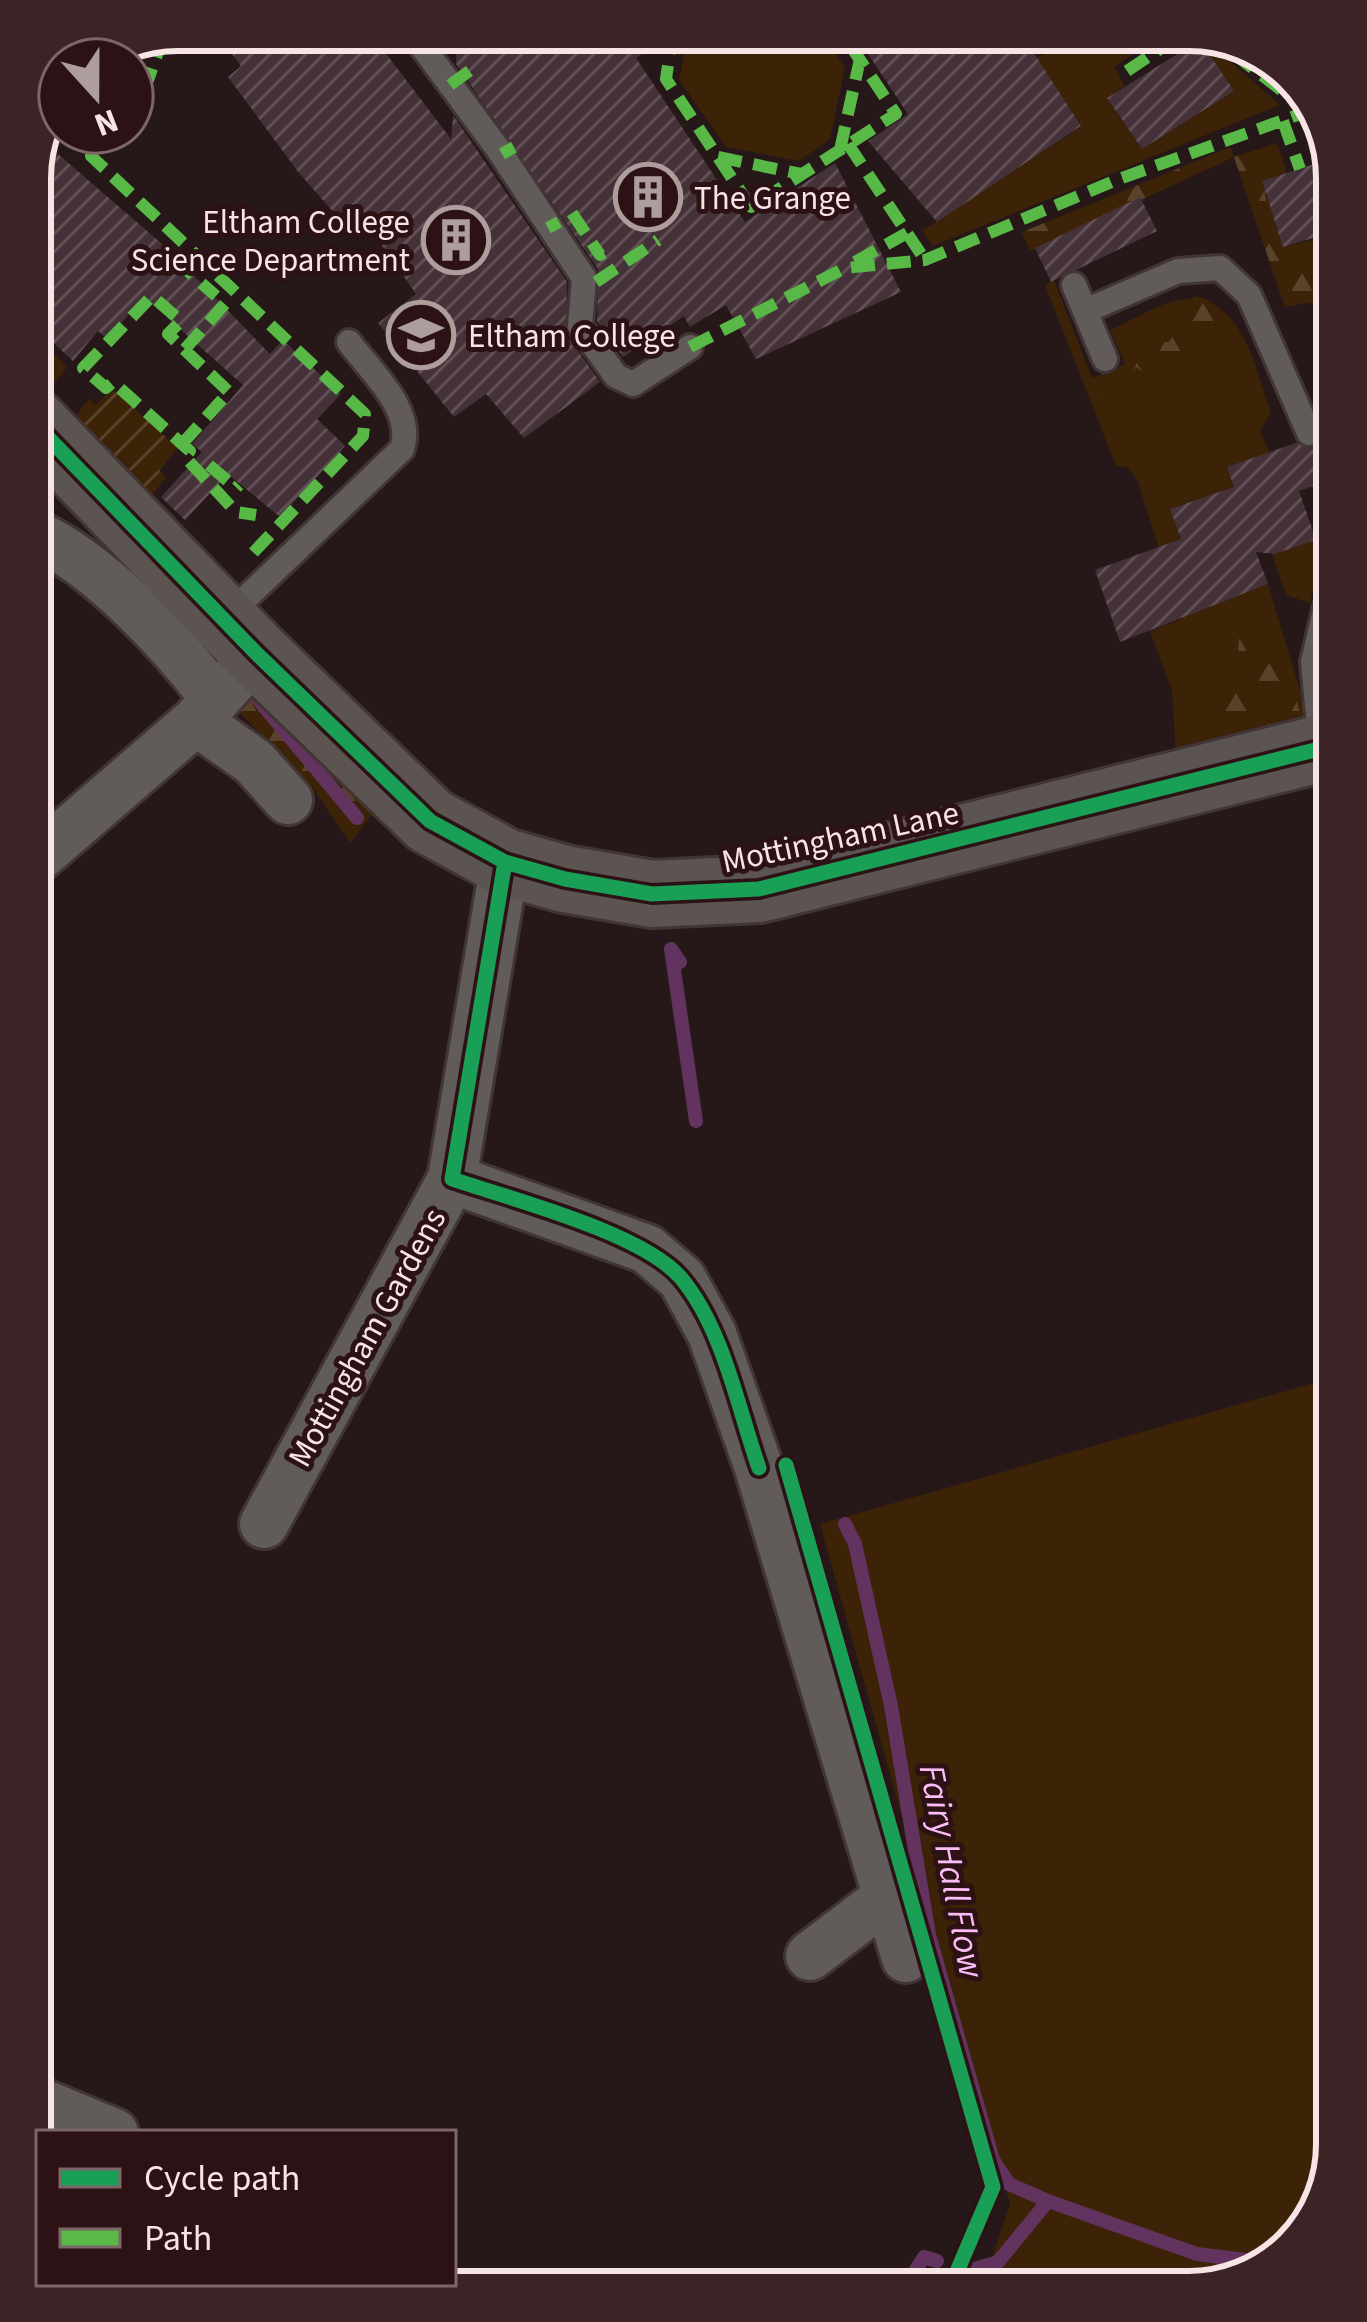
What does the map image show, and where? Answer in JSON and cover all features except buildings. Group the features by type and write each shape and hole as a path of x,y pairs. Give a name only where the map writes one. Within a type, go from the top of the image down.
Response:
{"street":[{"name":"Mottingham Lane","path":"51,446 223,673 430,820 505,862 652,894 703,896 759,889 1316,750"},
{"path":"51,547 115,594 182,656 223,673 254,762 287,800"},
{"path":"51,844 223,673"},
{"name":"Mottingham Gardens","path":"264,1524 452,1178 505,862"},
{"path":"452,1178 647,1249 682,1279 712,1334 759,1468 906,1958"},
{"path":"809,1956 889,1896"},
{"path":"51,2107 106,2130"}],"lane":[{"path":"426,51 584,278 580,326 616,376 633,384 690,347"},
{"path":"1085,311 1178,272 1220,268 1249,295 1309,433"},
{"path":"1073,285 1105,359"},
{"path":"223,673 402,449 407,427 401,412 349,342"},
{"path":"1316,649 1316,685"}],"green space":[{"path":"685,51 834,51 845,68 830,139 799,161 726,147 679,80"},
{"path":"1048,51 1137,51 1114,67 1125,86 1107,99 1142,149 1234,91 1208,52 1225,56 1280,105 933,246 922,231 1081,127 1037,58"},
{"path":"1277,143 1287,173 1262,182 1283,247 1316,239 1316,301 1285,307 1234,157"},
{"path":"1231,147 1234,157 1030,251 1022,232"},
{"path":"1250,152 1266,162 1265,196 1275,228 1295,255 1316,270 1316,301 1285,307 1234,157"},
{"path":"1054,280 1092,378 1125,364 1110,330 1171,302 1200,300 1218,307 1243,336 1271,413 1260,430 1269,452 1227,467 1234,487 1170,509 1204,606 1268,584 1305,707 1304,719 1176,753 1172,691 1150,631 1182,619 1137,480 1128,467 1116,466 1045,285"},
{"path":"1196,296 1211,301 1221,316 1218,328 1197,347 1197,370 1181,381 1166,383 1136,367 1120,386 1099,397 1092,386 1127,365 1127,350 1137,340 1169,342 1173,336 1160,317"},
{"path":"51,351 67,367 51,388"},
{"path":"112,389 178,448 159,470 166,478 152,495 74,418 89,399 96,405"},
{"path":"1316,540 1316,580 1310,603 1286,595 1272,554"},
{"path":"1265,624 1282,653 1300,715 1289,731 1230,739 1221,731 1219,695 1236,677 1239,639 1252,626"},
{"path":"260,670 382,801 350,843 311,785 228,701"},
{"path":"1316,1382 1316,2144 1314,2169 1303,2200 1285,2228 1260,2250 1206,2270 987,2271 1010,2204 820,1524"}],"waterway":[{"name":"Fairy Hall Flow","path":"253,693 357,818"},
{"name":"Fairy Hall Flow","path":"680,962 671,949 696,1121"},
{"name":"Fairy Hall Flow","path":"845,1524 855,1544 891,1706 929,1935 993,2160 1009,2184 1048,2201"},
{"path":"971,2270 998,2262 1048,2201 1197,2254 1241,2259"},
{"path":"915,2271 924,2257 937,2261"}],"marked path":[{"path":"670,51 666,79 751,207 896,114 854,51"},
{"path":"1127,71 1157,51"},
{"path":"156,57 158,53"},
{"path":"840,150 860,59"},
{"path":"450,85 479,64"},
{"path":"1252,68 1280,89"},
{"path":"690,347 845,268 925,260 1119,179 1299,115"},
{"path":"1283,121 1300,169"},
{"path":"848,144 925,260"},
{"path":"502,154 514,147"},
{"path":"91,156 365,414 363,436 252,554"},
{"path":"718,157 801,174"},
{"path":"572,213 600,255 604,253"},
{"path":"548,228 559,222"},
{"path":"855,262 907,233"},
{"path":"596,282 658,240"},
{"path":"201,257 189,272 216,296"},
{"path":"182,444 229,392 168,334 181,321 152,296 83,368 106,388 113,382 182,444 190,451 185,457 236,512 256,515"},
{"path":"185,349 231,297"},
{"path":"209,465 236,488 239,485"}],"cycle path":[{"path":"51,441 257,654 430,821 505,862 565,879 652,894 759,889 1316,750"},
{"path":"505,862 452,1179 607,1232 663,1262 681,1278 719,1344 759,1468"},
{"path":"786,1465 993,2187 957,2271"}],"place":[{"name":"The Grange","path":"648,197"},
{"name":"Eltham College Science Department","path":"456,240"},
{"name":"Eltham College","path":"421,335"}]}
